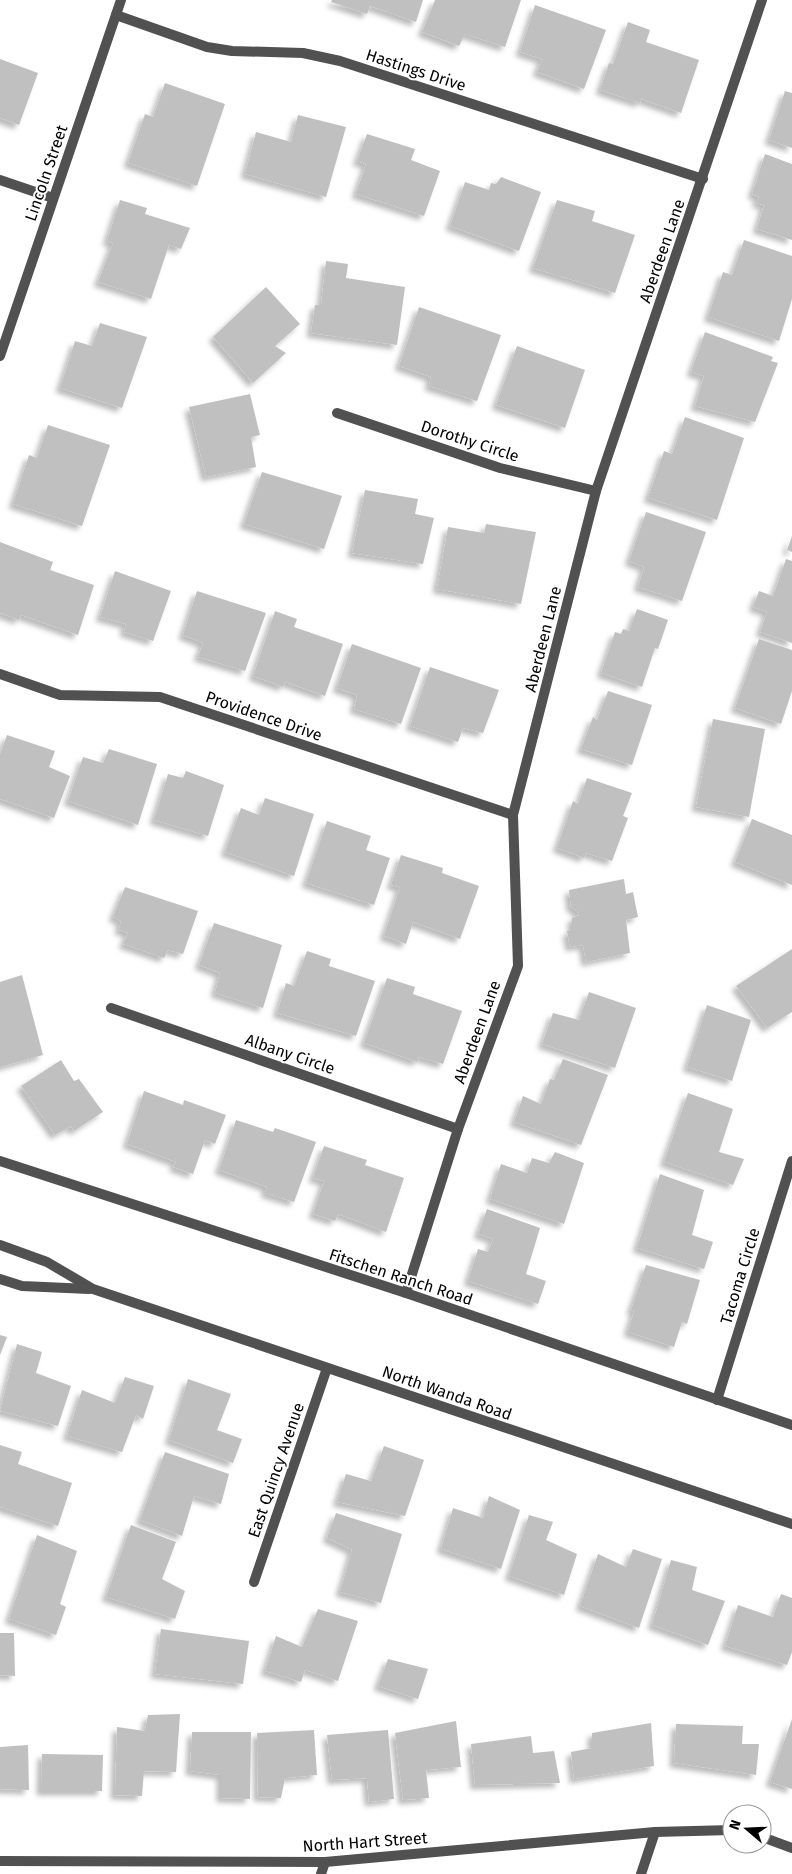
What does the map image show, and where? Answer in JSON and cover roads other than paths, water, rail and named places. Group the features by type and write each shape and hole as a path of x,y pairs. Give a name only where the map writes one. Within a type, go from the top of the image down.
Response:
{"street":[{"name":"Lincoln Street","path":"0,356 121,0"},
{"name":"Aberdeen Lane","path":"406,1294 458,1129 518,966 513,815 596,492 703,180 762,0"},
{"name":"Hastings Drive","path":"116,15 207,47 232,51 303,53 340,61 703,180"},
{"path":"0,180 54,198"},
{"name":"Dorothy Circle","path":"337,413 500,468 596,492"},
{"name":"Providence Drive","path":"0,674 60,695 160,697 513,815"},
{"name":"Albany Circle","path":"111,1008 458,1129"},
{"name":"Fitschen Ranch Road","path":"0,1161 406,1294 792,1425"},
{"name":"Tacoma Circle","path":"717,1400 792,1162"},
{"name":"North Wanda Road","path":"0,1245 47,1262 93,1289 792,1524"},
{"name":"North Wanda Road","path":"0,1279 22,1286 93,1289"},
{"name":"East Quincy Avenue","path":"254,1582 327,1368"},
{"name":"North Hart Street","path":"1,1864 325,1862 655,1832 722,1830"},
{"path":"641,1874 655,1832"},
{"path":"772,1841 792,1848"},
{"path":"321,1874 325,1862"}]}
